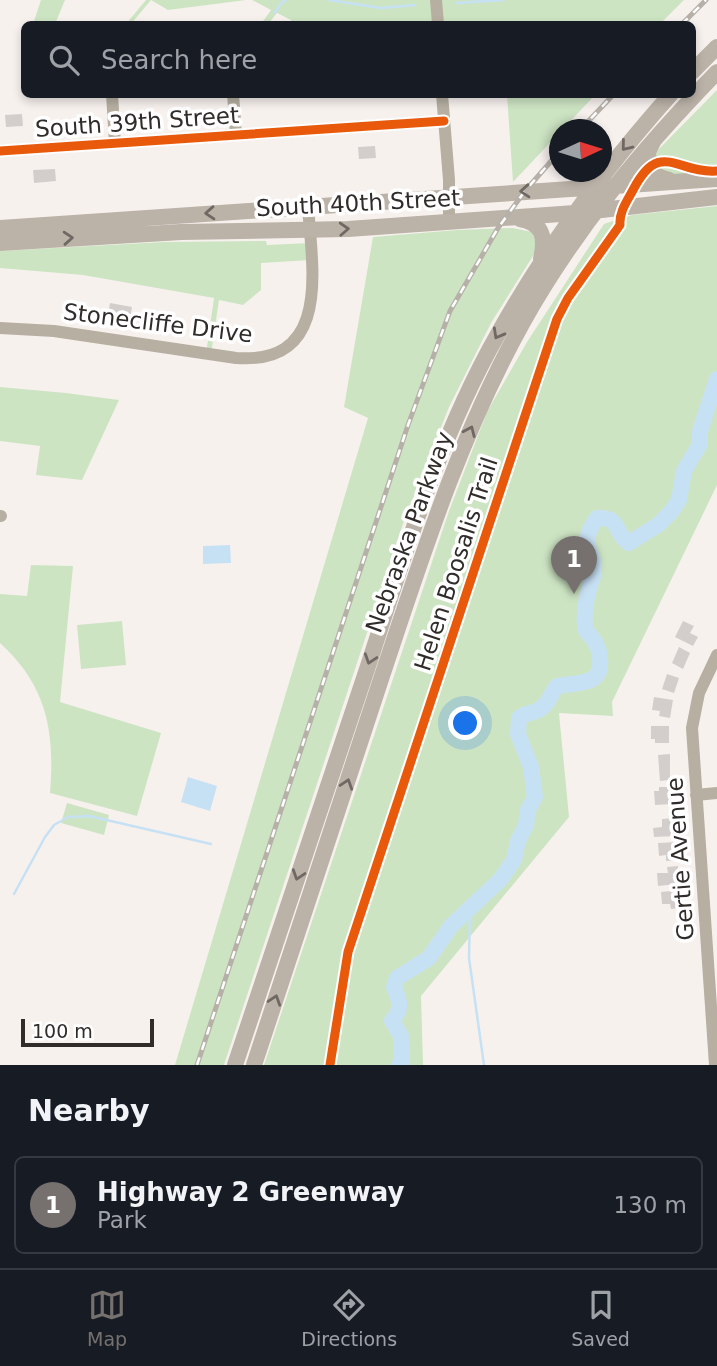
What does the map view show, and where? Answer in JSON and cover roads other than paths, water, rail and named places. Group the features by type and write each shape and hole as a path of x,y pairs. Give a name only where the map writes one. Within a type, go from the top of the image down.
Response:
{"main road":[{"path":"696,68 717,47"},
{"name":"Nebraska Parkway","path":"696,94 717,72"},
{"name":"Nebraska Parkway","path":"235,1065 415,524 472,384 538,268 593,186 668,98"},
{"name":"Nebraska Parkway","path":"254,1065 444,491 481,404 523,321 596,211 655,137 692,98"},
{"path":"655,137 648,152 649,166 659,177 675,181"},
{"name":"South 40th Street","path":"0,228 717,179"},
{"name":"South 40th Street","path":"0,243 181,232 310,230 442,223 575,213 717,197"},
{"path":"514,218 533,223 542,233 544,246 538,268"}],"street":[{"path":"436,0 438,21"},
{"path":"112,98 115,143"},
{"path":"233,98 236,135"},
{"path":"442,98 449,197 442,223"},
{"name":"South 39th Street","path":"0,151 444,121"},
{"name":"Stonecliffe Drive","path":"0,328 54,331 236,358 269,355 296,336 312,307 308,206"},
{"name":"Gertie Avenue","path":"715,1065 692,741 693,714 699,693 717,654"},
{"path":"696,795 717,793"}],"water":[{"path":"230,545 231,563 203,564 203,546"},
{"path":"188,777 217,786 210,811 181,802"}],"waterway":[{"path":"275,13 286,0"},
{"path":"329,0 381,8 415,5"},
{"path":"456,3 504,0"},
{"path":"399,1065 402,1061 401,1036 392,1021 399,1008 394,987 397,978 429,958 451,926 500,880 514,860 518,841 526,825 528,810 535,797 531,767 518,734 519,718 543,707 557,686 587,682 593,679 600,668 598,649 585,626 586,603 594,573 587,542 591,528 597,518 611,520 620,535 629,543 658,525 671,512 679,500 684,471 700,444 700,431 717,379"},
{"path":"14,894 45,837 54,825 68,817 89,816 211,844"},
{"path":"470,908 469,958 484,1065"}],"railway":[{"path":"685,21 706,0"},
{"path":"590,119 610,98"},
{"path":"197,1065 408,425 450,311 498,228 549,164"}],"place":[{"name":"Highway 2 Greenway","path":"574,594"}]}
